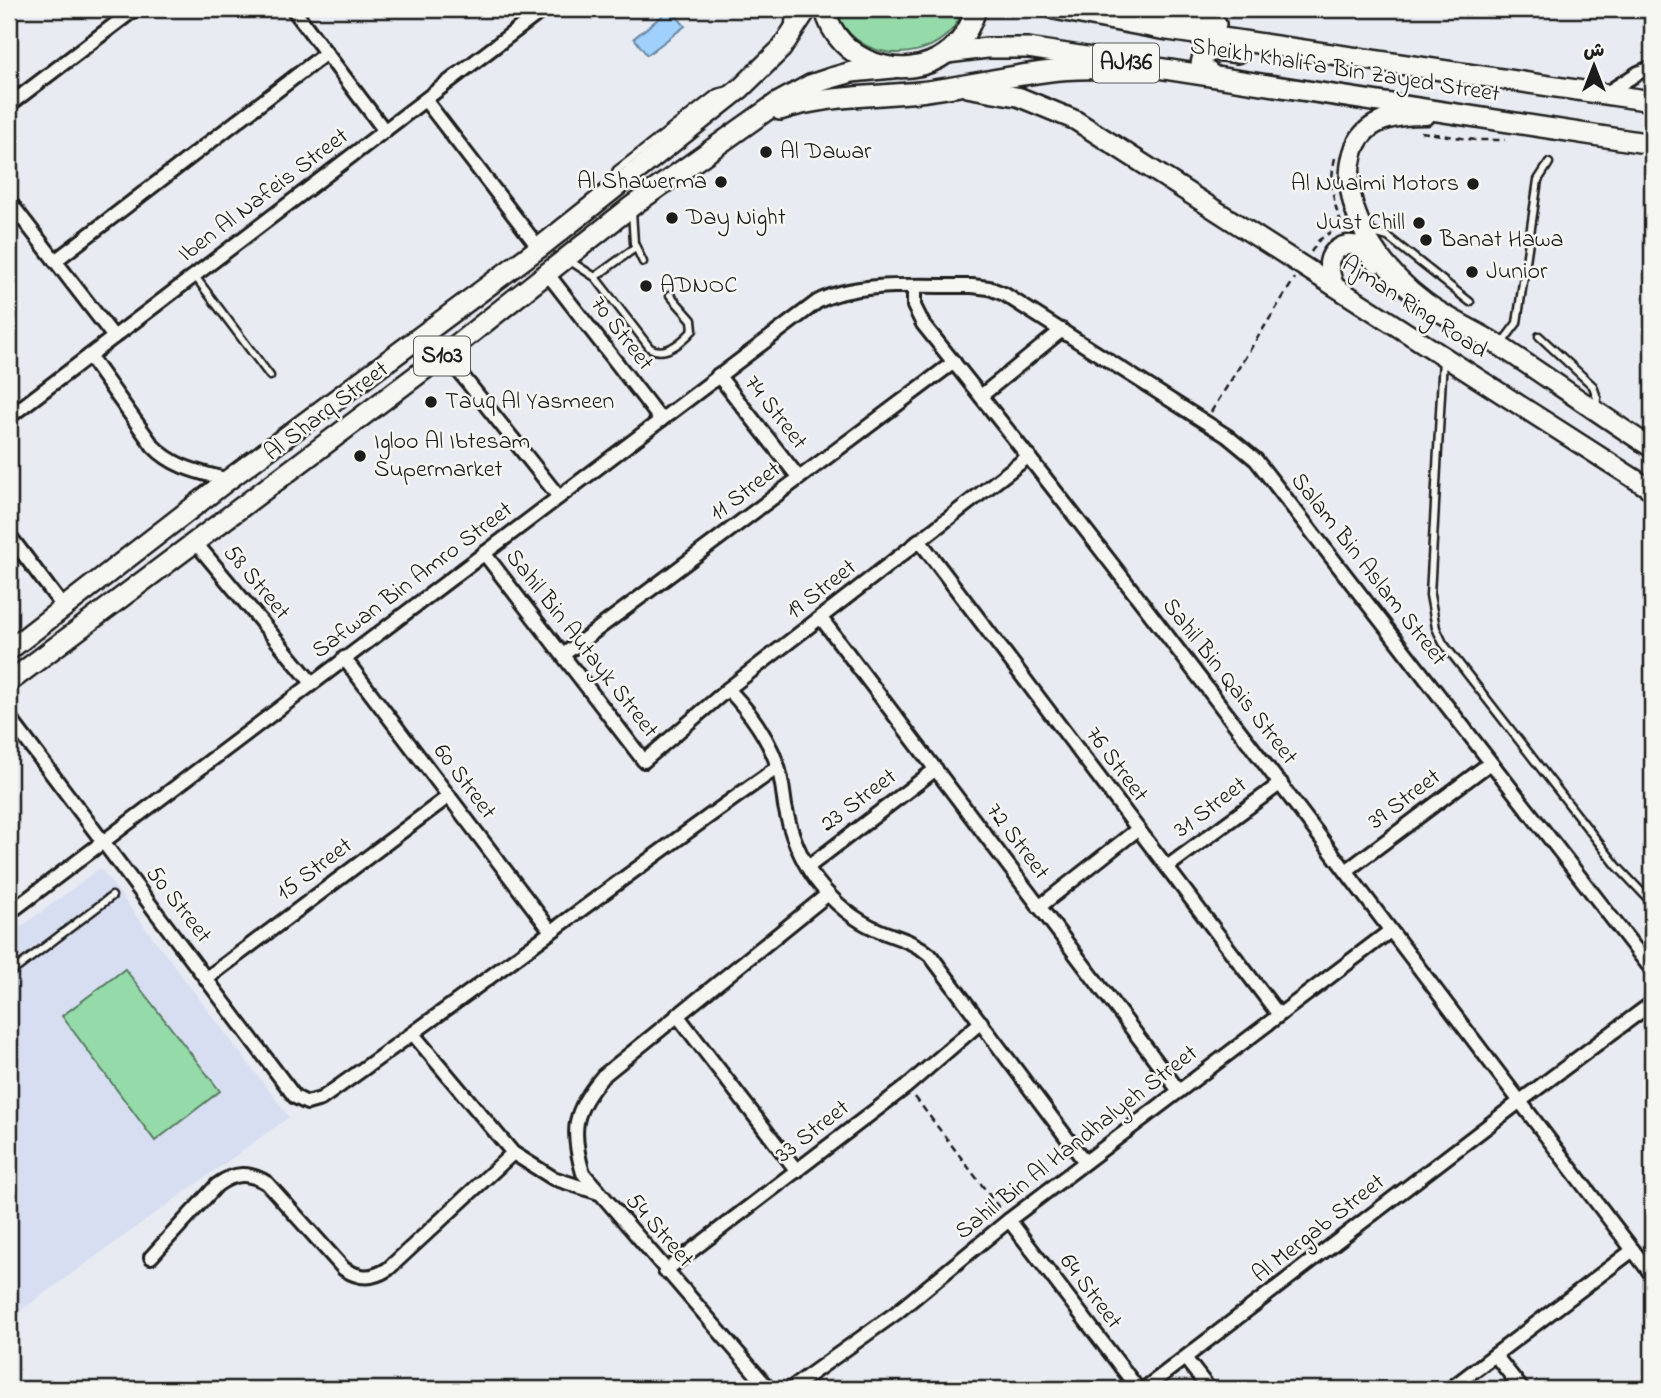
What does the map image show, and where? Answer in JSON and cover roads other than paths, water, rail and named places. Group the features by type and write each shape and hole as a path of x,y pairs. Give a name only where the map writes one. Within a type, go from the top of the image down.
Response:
{"main road":[{"name":"Al Sharq Street","path":"9,650 228,480 539,248 741,88 768,64 787,41 807,9"},
{"path":"825,9 834,31 845,45 859,57 893,68"},
{"path":"947,53 961,40 971,25 976,9"},
{"name":"Sheikh Khalifa Bin Zayed Street","path":"1054,9 1161,29 1652,101"},
{"path":"1121,9 1331,42 1387,62"},
{"name":"Sheikh Khalifa Bin Zayed Street","path":"947,53 987,48 1028,48 1652,144"},
{"path":"1212,75 1204,70 1201,61 1205,53 1214,50 1342,66 1387,62"},
{"name":"Al Sharq Street","path":"9,682 445,354 632,206 777,103 810,85 852,72 921,65 947,53"},
{"path":"750,122 770,113 812,101 958,87 1027,73 1080,68 1248,88 1306,89"},
{"name":"Ajman Ring Road","path":"958,87 1019,97 1066,115 1652,491"},
{"name":"Ajman Ring Road","path":"1467,115 1390,117 1374,124 1362,135 1352,158 1350,182 1356,212 1366,235 1399,278 1438,311 1500,345 1652,448"},
{"path":"1334,286 1329,268 1331,256 1340,247 1358,246 1407,296 1438,311"},
{"path":"195,542 221,508 222,500 219,496 208,496"}],"street":[{"path":"9,105 135,9"},
{"path":"293,9 385,131"},
{"name":"Iben Al Nafeis Street","path":"9,417 544,9"},
{"path":"55,261 326,53"},
{"path":"1605,94 1652,67"},
{"path":"426,100 539,248"},
{"path":"9,201 114,337"},
{"name":"70 Street","path":"547,273 661,420"},
{"name":"Safwan Bin Amro Street","path":"9,913 718,375 826,297 858,289 972,286"},
{"name":"Salam Bin Aslam Street","path":"972,286 997,290 1062,330 1205,422 1242,448 1269,475 1652,970"},
{"name":"Sahil Bin Qais Street","path":"914,287 914,306 918,315 1280,783 1652,1275"},
{"path":"981,396 1062,330"},
{"path":"445,354 559,497"},
{"path":"89,356 153,446 164,457 178,466 228,480"},
{"name":"11 Street","path":"563,656 954,362"},
{"name":"74 Street","path":"718,375 799,478"},
{"name":"19 Street","path":"644,761 727,689 1029,456"},
{"path":"9,535 64,608"},
{"name":"76 Street","path":"919,540 1279,1016"},
{"name":"58 Street","path":"195,542 312,683"},
{"name":"Sahil Bin Autayk Street","path":"484,553 644,761"},
{"name":"72 Street","path":"821,618 1179,1091"},
{"name":"60 Street","path":"344,658 551,931"},
{"path":"727,689 753,717 772,750 789,824 808,867 828,894 857,920 923,948 937,962 1086,1162"},
{"name":"50 Street","path":"9,717 295,1097 307,1103 320,1099 413,1034"},
{"name":"39 Street","path":"1346,871 1490,763"},
{"path":"413,1034 778,767"},
{"name":"23 Street","path":"808,867 936,769"},
{"name":"31 Street","path":"1167,867 1280,783"},
{"name":"15 Street","path":"207,978 449,796"},
{"path":"1039,906 1138,830"},
{"path":"599,1194 583,1173 575,1147 576,1121 586,1096 603,1076 828,894"},
{"name":"Sahil Bin Al Handhalyeh Street","path":"790,1389 896,1313 1009,1220 1390,931"},
{"name":"Al Mergab Street","path":"1144,1389 1652,1003"},
{"path":"677,1016 797,1171"},
{"name":"33 Street","path":"666,1271 907,1086 981,1022"},
{"name":"54 Street","path":"413,1034 513,1153 553,1178 599,1194 769,1389"},
{"path":"151,1257 217,1185 228,1177 242,1174 255,1176 267,1183 344,1269 353,1275 366,1278 378,1275 388,1269 513,1153"},
{"name":"64 Street","path":"1009,1220 1138,1389"},
{"path":"1450,1389 1633,1250"},
{"path":"1495,1355 1522,1389"},
{"path":"1185,1358 1209,1389"}],"lane":[{"path":"787,41 790,9"},
{"path":"1500,345 1517,323 1538,180 1549,163"},
{"path":"632,206 635,248 643,262"},
{"path":"1366,235 1374,233 1388,237 1470,302"},
{"path":"594,278 635,248"},
{"path":"565,259 594,278 650,348 658,352 667,350 693,330 692,320 670,295"},
{"path":"194,275 270,376"},
{"path":"1539,336 1593,386 1597,398 1596,412"},
{"path":"1444,356 1430,595 1436,628 1443,643 1617,866 1652,902"},
{"path":"9,974 112,896"}],"water":[{"path":"671,9 685,26 647,55 634,38"}],"place":[{"name":"Al Dawar","path":"766,152"},
{"name":"Al Shawerma","path":"721,182"},
{"name":"Al Nuaimi Motors","path":"1473,184"},
{"name":"Day Night","path":"672,218"},
{"name":"Just Chill","path":"1419,223"},
{"name":"Banat Hawa","path":"1426,240"},
{"name":"Junior","path":"1472,272"},
{"name":"ADNOC","path":"646,286"},
{"name":"Tauq Al Yasmeen","path":"431,402"},
{"name":"Igloo Al Ibtesam Supermarket","path":"360,456"}]}
